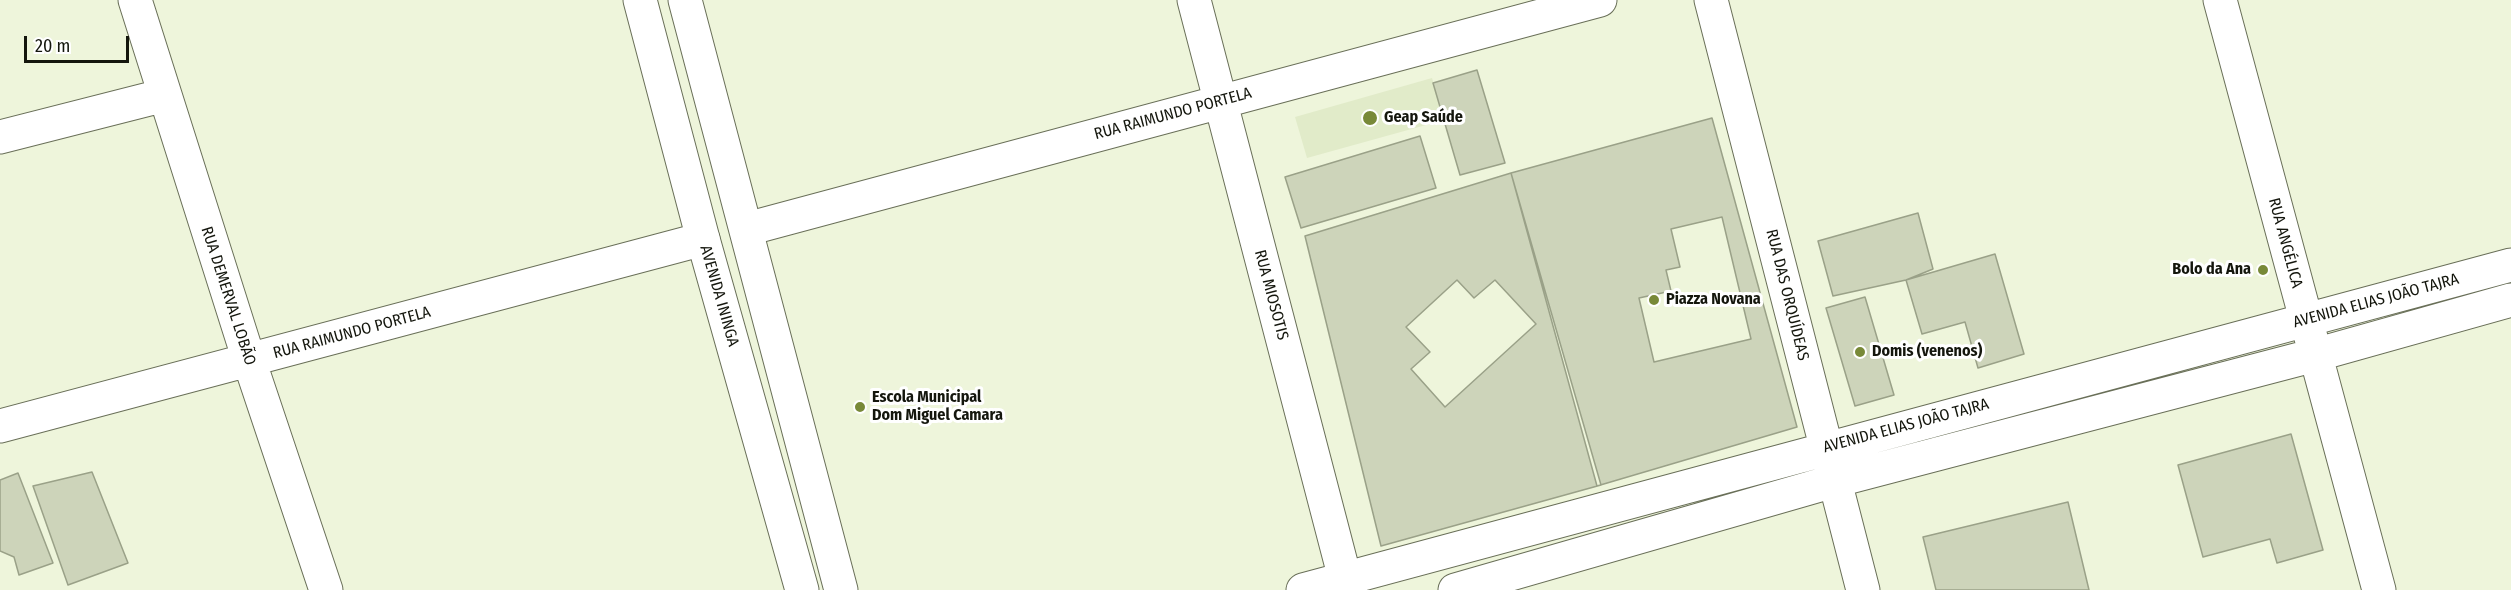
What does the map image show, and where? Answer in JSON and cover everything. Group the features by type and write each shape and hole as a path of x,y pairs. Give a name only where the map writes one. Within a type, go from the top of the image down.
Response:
{"street":[{"name":"RUA DEMERVAL LOBÃO","path":"135,0 249,360 326,590"},
{"name":"AVENIDA ININGA","path":"640,0 704,240 802,590"},
{"path":"685,0 842,590"},
{"name":"RUA MIOSOTIS","path":"1194,0 1347,584"},
{"name":"RUA RAIMUNDO PORTELA","path":"747,229 1600,0"},
{"name":"RUA DAS ORQUÍDEAS","path":"1711,0 1863,590"},
{"name":"RUA ANGÉLICA","path":"2220,0 2379,590"},
{"path":"0,137 165,95"},
{"name":"RUA RAIMUNDO PORTELA","path":"0,426 704,240"},
{"name":"AVENIDA ELIAS JOÃO TAJRA","path":"1303,590 1347,584 1826,447 2511,265"},
{"name":"AVENIDA ELIAS JOÃO TAJRA","path":"1455,590 1834,481 2314,355 2511,300"}],"shaded area":[{"name":"Geap Saúde","path":"1432,78 1444,120 1307,158 1295,117"}],"building":[{"path":"1477,70 1505,163 1460,175 1433,83"},
{"name":"Piazza Novana","path":"1712,118 1797,427 1597,486 1511,173"},
{"path":"1420,136 1436,188 1301,228 1285,177"},
{"path":"1511,173 1601,485 1381,546 1305,236"},
{"path":"1918,213 1933,269 1906,280 1833,296 1818,241"},
{"path":"1722,217 1751,339 1654,362 1639,298 1671,291 1666,270 1680,267 1671,229"},
{"path":"1995,254 2024,354 1978,368 1965,322 1922,334 1906,280"},
{"path":"1457,280 1474,298 1495,280 1536,324 1445,407 1411,369 1430,352 1406,327"},
{"name":"Domis (venenos)","path":"1865,297 1894,395 1855,406 1826,308"},
{"path":"2291,434 2323,550 2277,563 2270,539 2203,557 2178,465"},
{"path":"92,472 128,563 68,585 33,486"},
{"path":"18,473 53,563 19,575 14,557 0,551 0,480"},
{"path":"2068,502 2089,590 1936,590 1923,537"}],"place":[{"name":"Geap Saúde","path":"1370,118"},
{"name":"Bolo da Ana","path":"2263,270"},
{"name":"Piazza Novana","path":"1654,300"},
{"name":"Domis (venenos)","path":"1860,352"},
{"name":"Escola Municipal Dom Miguel Camara","path":"860,407"}]}
